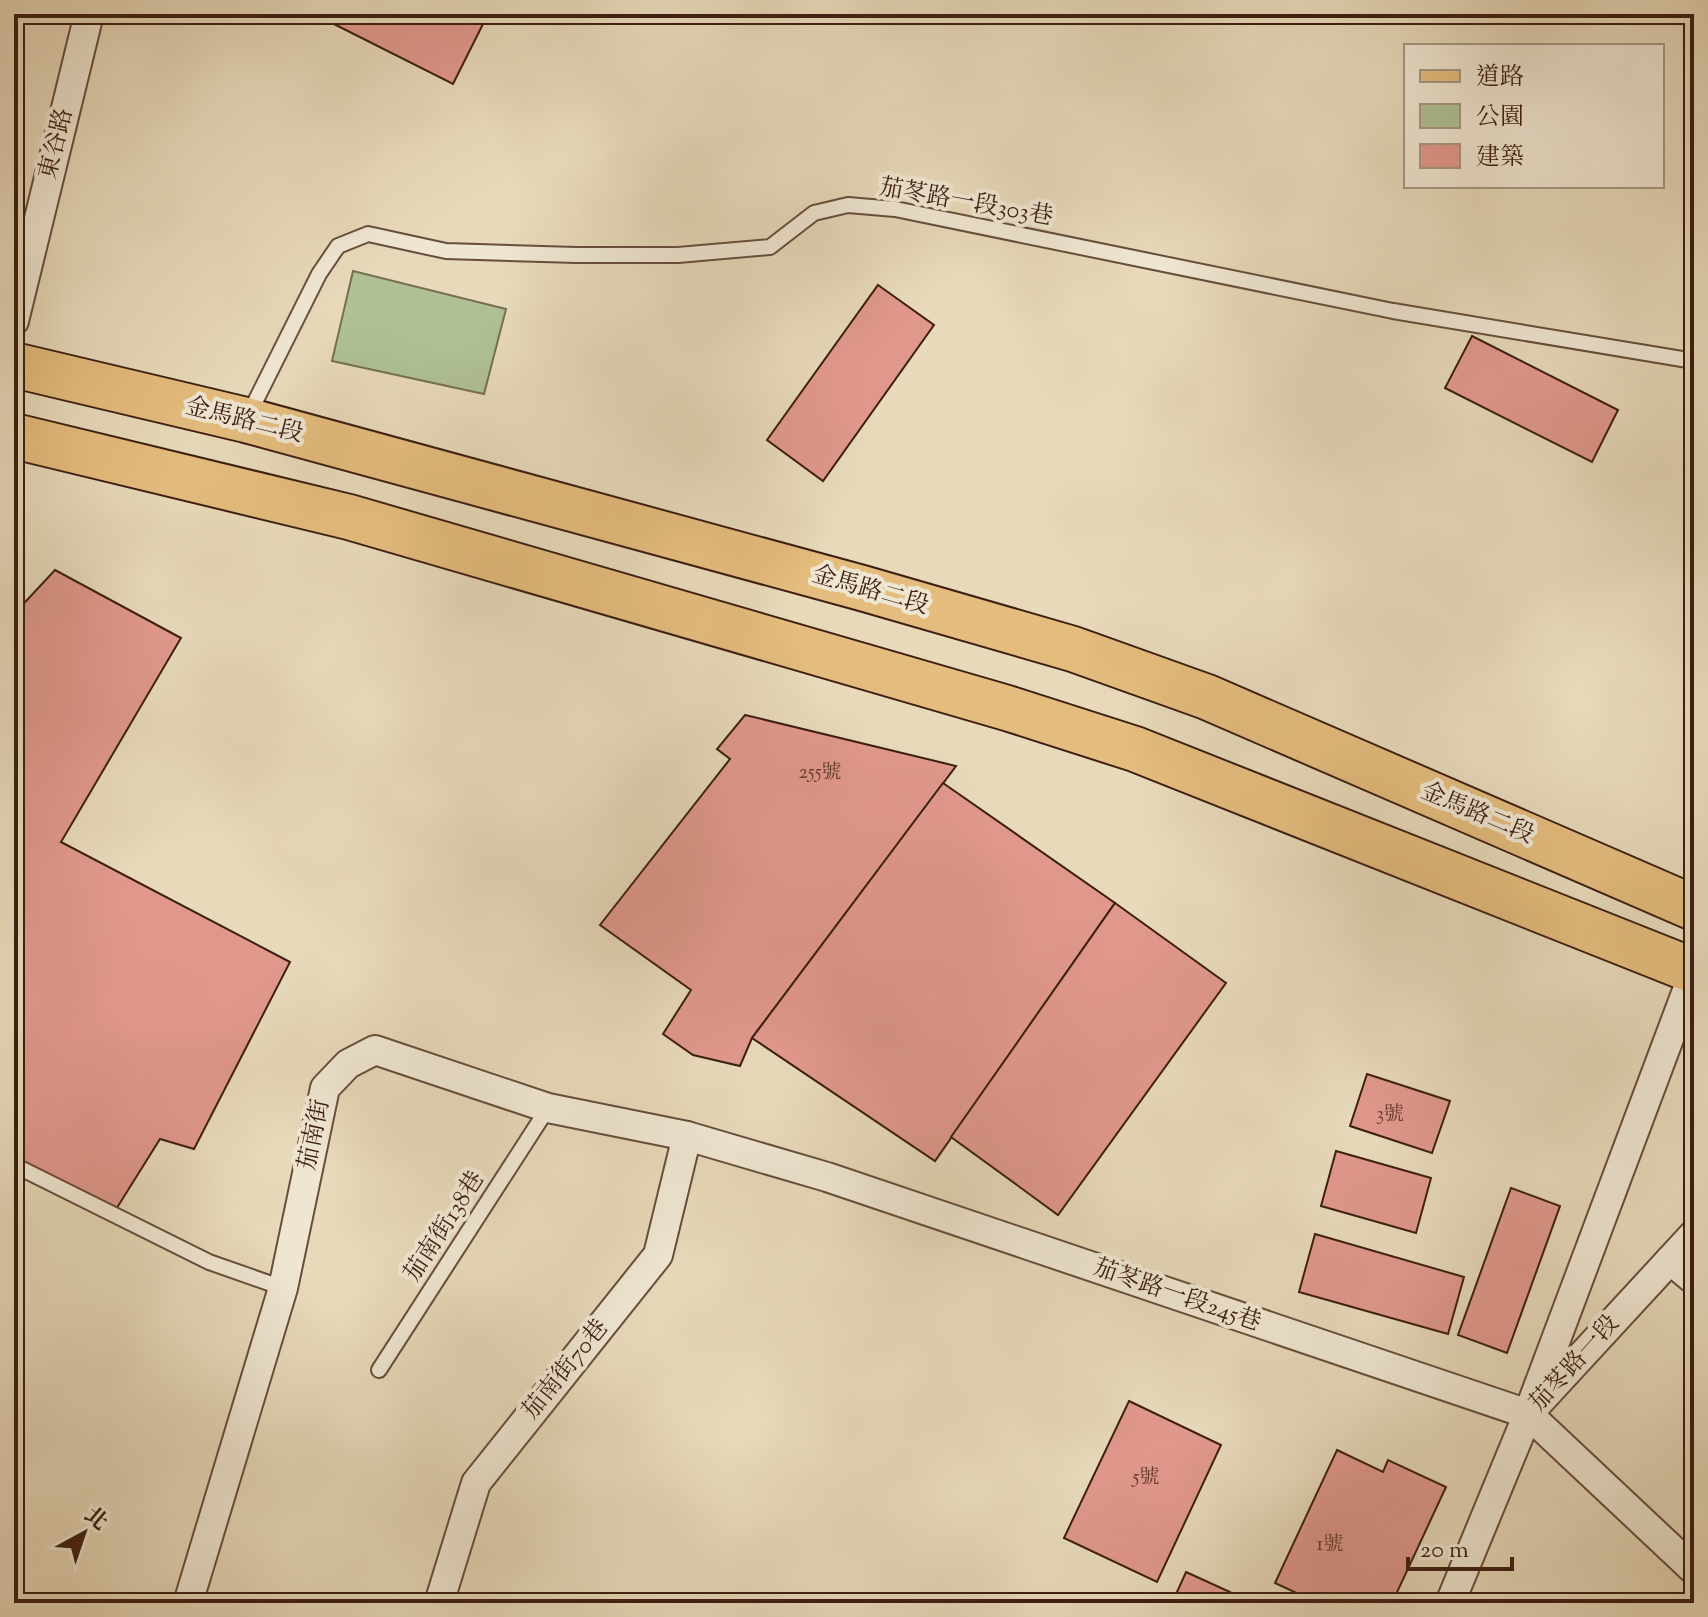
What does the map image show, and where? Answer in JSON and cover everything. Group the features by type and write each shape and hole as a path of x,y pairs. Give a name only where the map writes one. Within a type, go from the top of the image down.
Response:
{"main road":[{"name":"金馬路二段","path":"14,365 246,420 862,588 1073,649 1207,697 1694,908"},
{"path":"14,436 349,517 1007,708 1135,749 1694,972"}],"street":[{"name":"東谷路","path":"14,321 89,14"},
{"path":"1694,972 1528,1414 1694,1570"},
{"name":"茄南街","path":"188,1603 283,1288 325,1088 348,1064 375,1050 548,1108 687,1136 827,1177"},
{"name":"茄南街70巷","path":"439,1603 476,1483 658,1255 687,1136"},
{"name":"茄苳路一段245巷","path":"827,1177 1528,1414"},
{"name":"茄苳路一段","path":"1451,1597 1528,1414 1694,1234"},
{"path":"1670,1260 1694,1280"}],"lane":[{"name":"茄苳路一段303巷","path":"246,420 319,274 338,246 368,234 446,251 678,255 770,247 814,213 848,205 895,209 1393,311 1694,361"},
{"name":"茄南街138巷","path":"379,1370 548,1108"},
{"path":"14,1165 209,1262 283,1288"}],"green space":[{"path":"353,271 506,309 484,394 332,361"}],"building":[{"path":"314,14 488,14 453,84"},
{"path":"878,285 934,325 823,481 767,440"},
{"path":"1472,336 1618,410 1592,462 1445,388"},
{"path":"55,570 181,638 61,842 290,962 194,1149 160,1139 110,1219 14,1162 14,614"},
{"path":"745,715 956,766 752,1038 740,1066 693,1055 663,1034 691,990 600,925 730,759 717,749"},
{"path":"943,783 1115,903 935,1161 752,1038"},
{"path":"1115,903 1226,983 1058,1215 951,1137"},
{"path":"1367,1074 1450,1101 1432,1153 1350,1126"},
{"path":"1336,1151 1431,1178 1416,1233 1321,1206"},
{"path":"1511,1188 1560,1206 1507,1353 1458,1335"},
{"path":"1315,1234 1464,1277 1448,1334 1299,1292"},
{"path":"1129,1401 1221,1445 1157,1582 1064,1538"},
{"path":"1337,1450 1383,1472 1388,1460 1446,1487 1392,1603 1318,1603 1275,1583"},
{"path":"1186,1572 1230,1592 1225,1603 1172,1603"}]}
